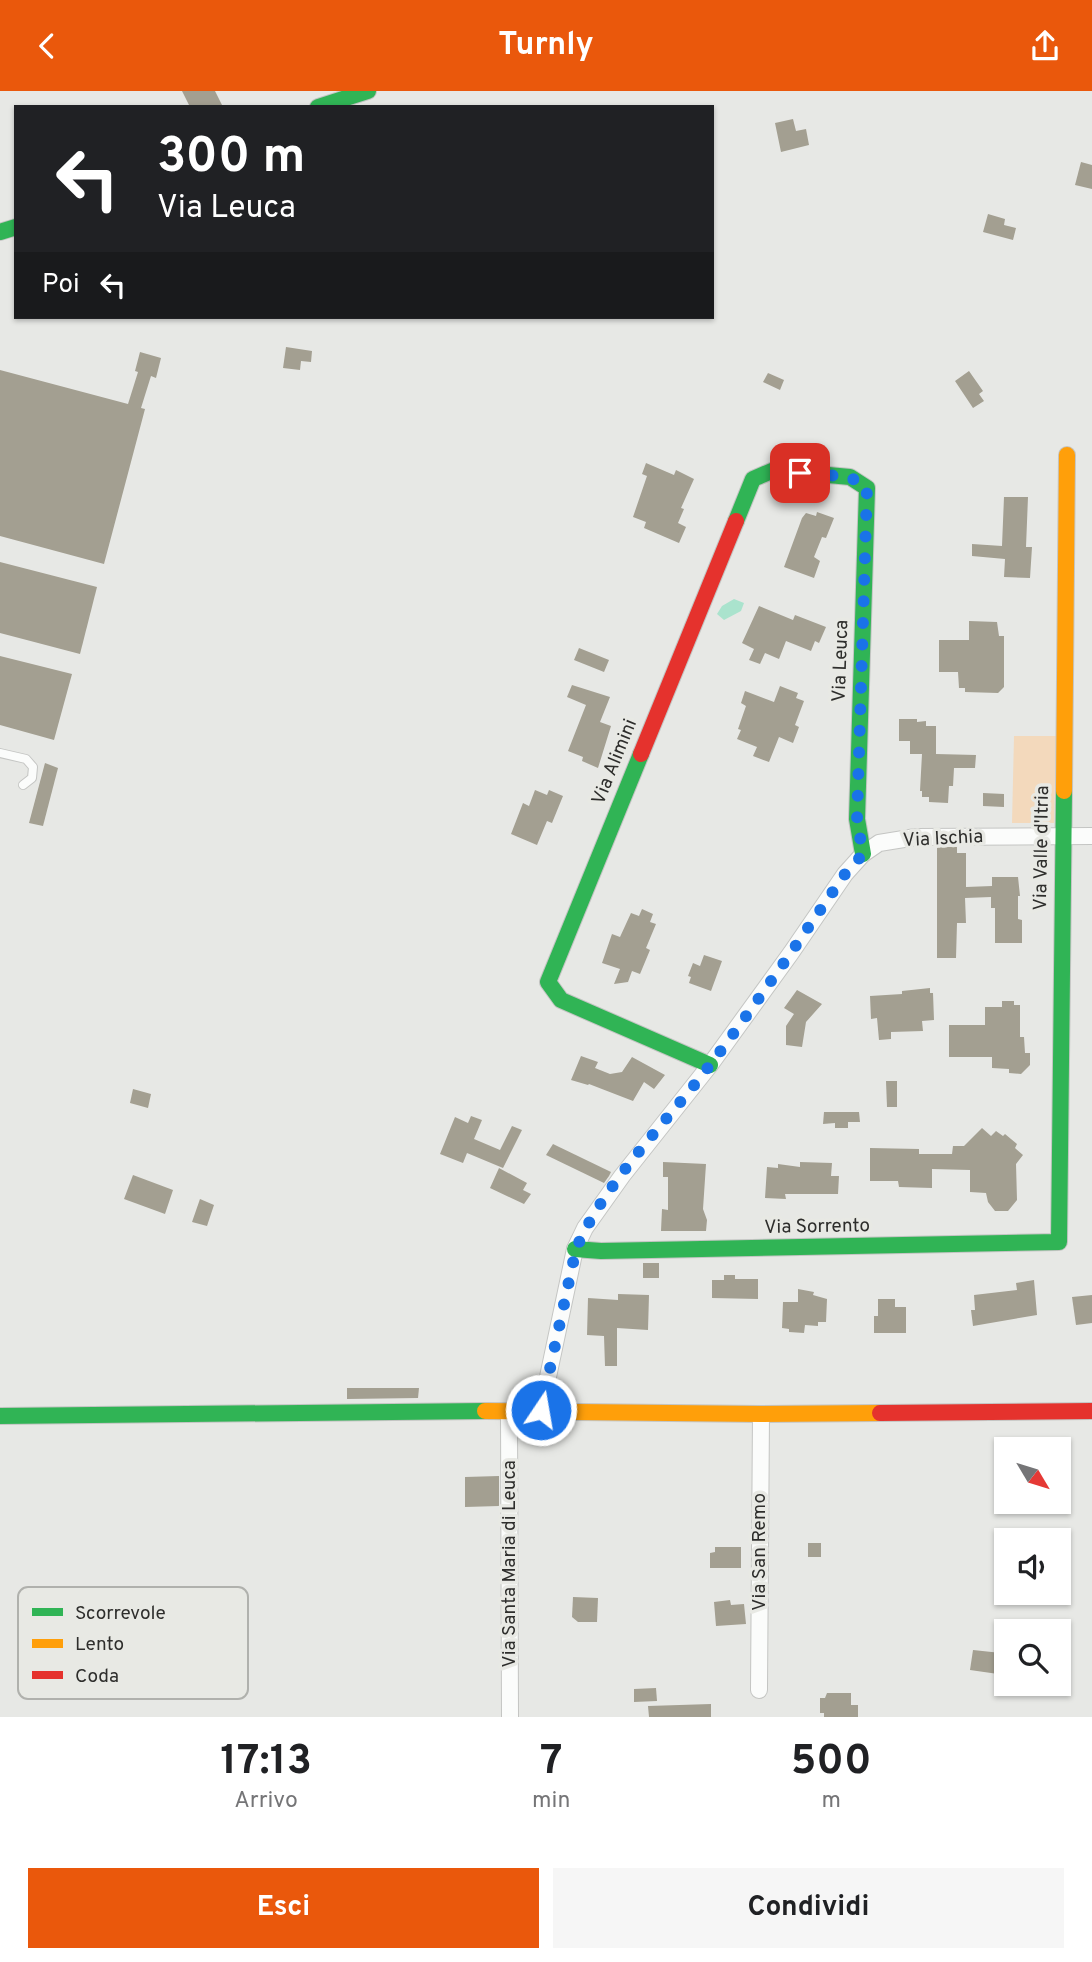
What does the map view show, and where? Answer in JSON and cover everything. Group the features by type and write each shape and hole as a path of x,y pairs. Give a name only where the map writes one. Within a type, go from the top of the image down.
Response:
{"street":[{"path":"324,105 368,91"},
{"name":"Via Valle d'Itria","path":"1059,1242 1066,455"},
{"name":"Via Alimini","path":"710,1065 561,1000 548,982 753,479 774,470 850,477"},
{"name":"Via Leuca","path":"850,477 867,488 857,820 863,854"},
{"name":"Via Ischia","path":"541,1410 576,1249 585,1228 622,1176 710,1065 845,874 863,854 879,843 916,837 1092,836"},
{"name":"Via Sorrento","path":"576,1249 601,1251 1059,1242"},
{"path":"0,1416 541,1410 761,1414 1092,1411"},
{"name":"Via Santa Maria di Leuca","path":"509,1411 510,1717"},
{"name":"Via San Remo","path":"759,1690 761,1414"}],"lane":[{"path":"0,753 26,759 33,767 32,778 23,785"}],"shaded area":[{"path":"734,599 744,603 741,611 724,620 717,614 722,606"},
{"path":"1014,736 1056,736 1054,823 1012,823"}],"building":[{"path":"182,91 215,91 222,105 189,105"},
{"path":"793,119 796,131 806,129 809,145 781,152 775,123"},
{"path":"1081,162 1092,165 1092,189 1075,185"},
{"path":"988,214 1005,219 1004,225 1016,228 1013,240 983,232"},
{"path":"286,347 312,351 311,362 301,361 300,370 283,368"},
{"path":"140,352 161,358 156,378 151,376 141,408 145,409 104,564 0,536 0,370 128,404 138,372 135,371"},
{"path":"969,371 983,391 979,394 984,401 973,408 955,381"},
{"path":"768,373 784,380 780,390 763,382"},
{"path":"646,463 674,475 676,470 694,479 681,508 684,509 678,523 686,527 679,543 644,528 646,522 633,517 647,476 642,474"},
{"path":"1004,497 1028,497 1026,547 1032,547 1030,578 1004,577 1005,559 972,556 972,544 1002,546"},
{"path":"817,512 834,518 814,557 820,561 814,578 784,567 802,518 806,513 816,516"},
{"path":"0,562 97,587 80,654 0,633"},
{"path":"759,606 793,620 795,615 826,627 819,643 815,641 811,651 786,641 779,659 765,653 760,664 749,660 754,649 742,643"},
{"path":"969,621 997,622 999,636 1004,636 1004,687 998,693 965,692 965,688 959,688 958,672 939,672 939,640 969,640"},
{"path":"579,648 609,660 604,672 574,660"},
{"path":"0,656 72,674 54,740 0,725"},
{"path":"572,685 610,697 600,722 611,726 598,768 582,761 583,757 568,751 586,705 567,697"},
{"path":"780,686 798,693 796,698 804,701 795,725 799,727 793,743 779,737 769,762 753,756 757,747 737,739 746,706 741,703 745,691 774,702"},
{"path":"899,719 917,719 917,722 926,721 926,726 936,726 936,754 976,755 975,768 954,768 948,803 929,802 929,797 922,797 922,754 910,754 910,741 899,741"},
{"path":"45,763 58,768 43,826 29,823"},
{"path":"535,790 547,795 549,790 563,796 552,823 547,821 537,845 511,834 523,803 529,806"},
{"path":"983,793 1004,794 1004,807 983,806"},
{"path":"937,847 957,847 957,853 966,853 966,887 992,886 992,877 1018,877 1018,919 1022,920 1022,943 995,943 995,908 991,908 991,897 965,898 966,923 957,923 956,958 937,958"},
{"path":"642,909 653,914 650,922 656,924 646,948 650,950 640,974 632,971 628,982 614,984 620,969 602,963 612,934 620,937 631,913 639,916"},
{"path":"704,955 722,961 711,991 689,983 691,977 688,976 693,963 700,966"},
{"path":"930,988 930,993 933,993 934,1020 922,1021 923,1031 891,1032 891,1039 879,1040 877,1018 871,1019 870,996 902,994 902,991"},
{"path":"797,990 822,1004 806,1022 802,1047 786,1045 786,1026 794,1014 784,1008"},
{"path":"1002,1001 1014,1001 1014,1005 1020,1005 1020,1037 1024,1037 1025,1053 1030,1053 1030,1065 1021,1074 1009,1073 1009,1069 992,1068 992,1057 949,1057 949,1025 985,1025 985,1007 1002,1007"},
{"path":"581,1056 598,1062 595,1068 610,1074 622,1072 632,1057 665,1075 654,1089 644,1082 633,1101 571,1080"},
{"path":"886,1081 897,1081 897,1107 887,1107"},
{"path":"133,1089 151,1094 148,1108 130,1103"},
{"path":"824,1112 859,1112 860,1122 848,1122 848,1128 835,1128 835,1123 823,1124"},
{"path":"471,1116 482,1120 474,1139 500,1150 512,1126 522,1130 503,1168 467,1153 463,1163 440,1154 455,1117 468,1123"},
{"path":"982,1128 991,1136 996,1131 1003,1136 1005,1134 1017,1144 1015,1148 1023,1155 1016,1164 1017,1200 1008,1211 995,1211 988,1202 986,1193 970,1192 970,1170 932,1169 932,1188 899,1187 898,1181 870,1181 870,1148 919,1149 919,1154 952,1154 953,1146 964,1146"},
{"path":"553,1144 611,1172 609,1176 604,1183 546,1155"},
{"path":"663,1162 706,1164 703,1209 707,1220 706,1231 661,1231 662,1209 668,1210 668,1177 663,1177"},
{"path":"800,1162 832,1163 831,1176 839,1176 838,1194 785,1194 786,1199 765,1198 767,1167 778,1168 778,1164 800,1167"},
{"path":"499,1168 527,1183 523,1190 531,1194 524,1204 490,1188"},
{"path":"133,1175 173,1190 165,1214 124,1199"},
{"path":"200,1199 214,1205 207,1226 192,1222"},
{"path":"643,1263 659,1263 659,1278 643,1278"},
{"path":"724,1275 735,1275 735,1279 758,1279 758,1299 712,1298 712,1280 724,1280"},
{"path":"1034,1280 1037,1315 973,1326 971,1310 975,1310 974,1295 1017,1290 1016,1283"},
{"path":"798,1289 814,1292 813,1295 827,1299 826,1322 818,1322 818,1326 805,1325 804,1333 789,1332 789,1329 782,1328 783,1302 798,1302"},
{"path":"618,1294 649,1295 648,1330 617,1328 617,1366 605,1366 604,1336 587,1335 588,1298 618,1300"},
{"path":"1092,1295 1092,1323 1076,1325 1072,1297"},
{"path":"878,1299 895,1299 895,1307 906,1307 906,1333 874,1333"},
{"path":"347,1388 419,1388 418,1398 347,1399"},
{"path":"499,1476 499,1506 465,1507 465,1477"},
{"path":"808,1543 821,1543 821,1557 808,1557"},
{"path":"715,1547 741,1547 741,1568 710,1568 710,1553 715,1552"},
{"path":"573,1597 598,1598 597,1622 578,1622 572,1617"},
{"path":"730,1600 731,1605 744,1604 746,1624 716,1626 714,1602"},
{"path":"973,1650 994,1652 994,1673 970,1670"},
{"path":"656,1688 657,1701 634,1702 634,1689"},
{"path":"827,1693 851,1693 851,1705 858,1705 858,1717 824,1717 824,1713 820,1713 820,1698 825,1698"},
{"path":"711,1704 711,1717 649,1717 648,1706"}],"traffic: fast":[{"path":"324,105 368,91"},
{"path":"0,232 14,228"},
{"path":"736,521 753,479 774,470 850,477 867,488 857,819 863,854"},
{"path":"641,754 548,982 561,1000 710,1065"},
{"path":"575,1249 601,1251 1059,1242 1064,791"},
{"path":"0,1416 485,1411"}],"traffic: slow":[{"path":"1064,791 1067,455"},
{"path":"485,1411 880,1413"}],"traffic: jam":[{"path":"641,754 736,521"},
{"path":"880,1413 1092,1411"}],"route":[{"path":"541,1410 576,1249 585,1228 622,1176 710,1065 845,874 863,854 857,820 867,488 850,477 800,473"}]}
